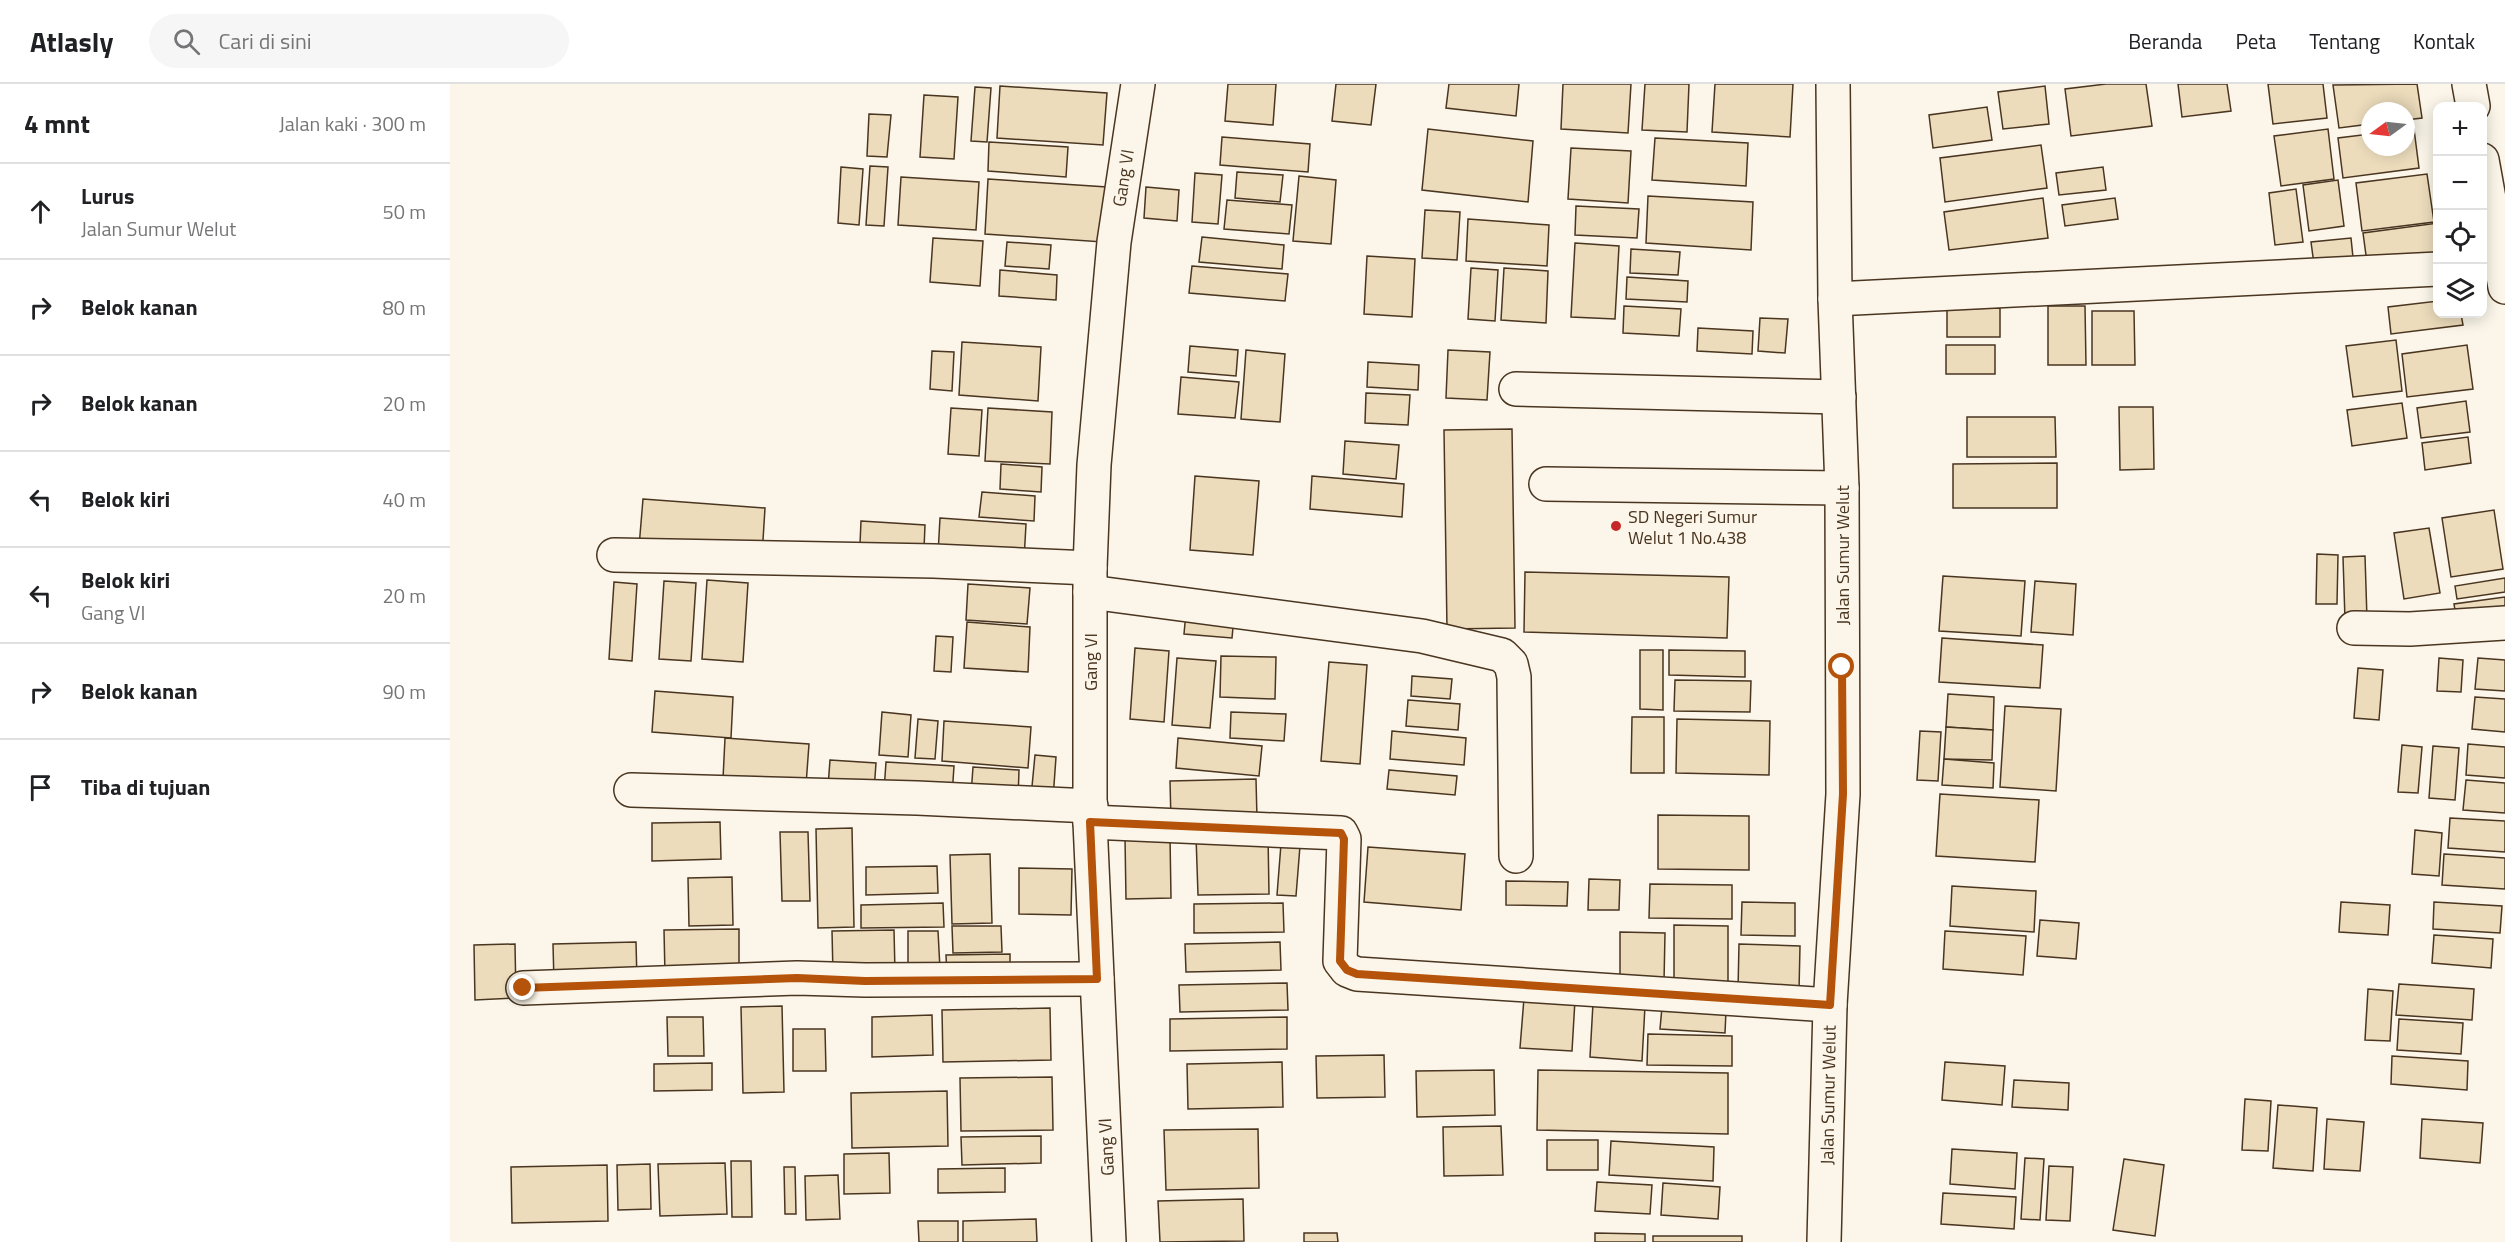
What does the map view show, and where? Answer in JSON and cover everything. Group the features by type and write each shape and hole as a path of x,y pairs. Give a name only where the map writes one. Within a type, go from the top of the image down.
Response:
{"street":[{"name":"Gang VI","path":"1109,1242 1090,814 1090,580 1094,465 1114,242 1138,84"},
{"name":"Jalan Sumur Welut","path":"1824,1242 1830,1005 1843,794 1842,488 1835,299 1833,84"},
{"path":"2469,84 2472,102"},
{"path":"2487,200 2496,273"},
{"path":"1835,299 2433,269"},
{"path":"1516,389 1839,397"},
{"path":"1546,484 1842,488"},
{"path":"614,555 934,561 1090,580 1422,636 1502,655 1510,664 1514,677 1516,856"},
{"path":"2354,628 2410,629 2505,624"},
{"path":"631,790 917,798 1341,833 1344,839 1340,961 1347,970 1357,974 1830,1005"},
{"path":"523,988 797,978 865,981 1097,979"}],"building":[{"path":"1228,84 1276,84 1273,125 1225,121"},
{"path":"1336,84 1376,84 1371,125 1332,121"},
{"path":"1449,84 1519,84 1516,116 1446,108"},
{"path":"1563,84 1631,84 1628,133 1561,129"},
{"path":"1645,84 1689,84 1687,132 1642,130"},
{"path":"1715,84 1793,84 1790,137 1712,132"},
{"path":"2106,84 2146,84 2152,126 2071,136 2065,89"},
{"path":"2178,84 2227,84 2231,111 2182,117"},
{"path":"2268,84 2323,84 2327,118 2273,124"},
{"path":"2417,84 2422,118 2415,119 2415,102 2361,102 2361,125 2339,128 2333,85"},
{"path":"1000,86 1107,93 1103,145 997,138"},
{"path":"2045,86 2049,124 2003,129 1998,92"},
{"path":"975,87 991,88 987,142 971,141"},
{"path":"924,95 958,97 954,159 920,157"},
{"path":"1987,107 1992,140 1933,148 1929,115"},
{"path":"869,114 891,115 887,157 867,156"},
{"path":"1428,129 1533,141 1528,202 1422,190"},
{"path":"2328,129 2334,179 2281,186 2274,136"},
{"path":"2361,135 2361,156 2415,156 2415,137 2419,168 2343,178 2338,138"},
{"path":"1222,137 1310,144 1308,172 1220,165"},
{"path":"1655,138 1748,143 1746,186 1652,180"},
{"path":"989,142 1068,147 1066,177 988,171"},
{"path":"2041,145 2047,188 1945,202 1940,158"},
{"path":"1571,148 1631,151 1628,203 1568,199"},
{"path":"870,166 888,167 884,226 866,225"},
{"path":"841,167 863,169 859,225 838,223"},
{"path":"2103,167 2106,190 2059,195 2056,173"},
{"path":"1237,172 1283,175 1280,202 1235,198"},
{"path":"1195,173 1222,175 1218,224 1192,222"},
{"path":"2427,174 2433,222 2362,231 2356,183"},
{"path":"1299,176 1336,180 1331,244 1293,241"},
{"path":"901,177 979,182 976,230 898,225"},
{"path":"988,179 1107,187 1103,242 985,234"},
{"path":"2338,180 2344,226 2309,231 2303,185"},
{"path":"1146,187 1179,190 1177,221 1144,218"},
{"path":"2296,189 2303,242 2275,245 2269,193"},
{"path":"1648,196 1753,202 1751,250 1646,243"},
{"path":"2043,198 2048,238 1949,250 1944,212"},
{"path":"2115,198 2118,219 2065,226 2062,205"},
{"path":"1227,200 1292,205 1289,234 1224,229"},
{"path":"1576,206 1639,209 1637,238 1575,235"},
{"path":"1425,210 1460,212 1457,260 1422,258"},
{"path":"1468,219 1549,225 1547,266 1466,261"},
{"path":"2433,224 2433,262 2368,270 2363,233"},
{"path":"1202,237 1284,245 1282,269 1199,262"},
{"path":"933,238 983,241 980,286 930,282"},
{"path":"2351,238 2354,267 2315,272 2311,242"},
{"path":"1007,242 1051,245 1049,269 1005,266"},
{"path":"1575,243 1619,246 1615,319 1571,317"},
{"path":"1631,249 1680,252 1678,275 1630,273"},
{"path":"1367,256 1415,259 1412,317 1364,314"},
{"path":"1192,266 1288,274 1285,301 1189,293"},
{"path":"1471,268 1498,270 1495,321 1468,319"},
{"path":"1504,268 1548,271 1546,323 1501,320"},
{"path":"1000,270 1057,275 1056,300 999,296"},
{"path":"1627,277 1688,281 1687,302 1626,299"},
{"path":"2433,302 2433,318 2462,318 2463,325 2391,334 2388,307"},
{"path":"1624,306 1681,309 1679,336 1623,333"},
{"path":"2048,306 2085,306 2086,365 2048,365"},
{"path":"2000,308 2000,337 1947,337 1947,309"},
{"path":"2092,311 2134,311 2135,365 2092,365"},
{"path":"1760,318 1788,319 1785,353 1758,351"},
{"path":"1698,328 1753,331 1752,354 1697,351"},
{"path":"2396,340 2402,391 2353,397 2346,346"},
{"path":"962,342 1041,347 1038,401 959,395"},
{"path":"1946,345 1995,345 1995,374 1946,374"},
{"path":"2467,345 2473,389 2407,397 2402,354"},
{"path":"1190,346 1238,350 1236,376 1188,372"},
{"path":"1246,350 1285,354 1280,422 1241,419"},
{"path":"1448,350 1490,352 1487,400 1446,398"},
{"path":"932,351 954,352 952,391 930,389"},
{"path":"1368,362 1419,365 1418,390 1367,387"},
{"path":"1181,377 1239,382 1235,418 1178,414"},
{"path":"1366,393 1410,395 1408,425 1365,423"},
{"path":"2466,401 2470,432 2421,438 2417,408"},
{"path":"2402,403 2407,438 2352,446 2347,410"},
{"path":"2119,407 2153,407 2154,469 2120,470"},
{"path":"951,408 982,410 979,456 948,454"},
{"path":"988,408 1052,412 1050,464 985,461"},
{"path":"1967,417 2055,417 2056,457 1967,457"},
{"path":"1512,429 1515,628 1447,629 1444,430"},
{"path":"2468,437 2471,463 2425,470 2422,443"},
{"path":"1345,441 1399,445 1396,479 1343,474"},
{"path":"2057,463 2057,508 1953,508 1953,464"},
{"path":"1001,464 1042,467 1041,492 1000,489"},
{"path":"1195,476 1259,481 1253,555 1190,550"},
{"path":"1312,476 1404,484 1402,517 1310,509"},
{"path":"982,492 1035,496 1034,521 979,517"},
{"path":"643,499 765,508 762,556 639,547"},
{"path":"2494,510 2503,569 2451,577 2442,518"},
{"path":"940,518 1026,524 1024,560 938,554"},
{"path":"861,521 925,525 924,549 860,544"},
{"path":"2429,528 2440,593 2404,599 2394,533"},
{"path":"2317,554 2338,555 2337,604 2316,604"},
{"path":"2365,556 2367,619 2345,620 2343,557"},
{"path":"1525,572 1729,577 1727,638 1524,632"},
{"path":"1943,576 2025,581 2021,636 1939,631"},
{"path":"2505,578 2505,592 2457,599 2455,586"},
{"path":"707,580 748,583 743,662 702,659"},
{"path":"664,581 696,583 691,661 659,659"},
{"path":"2035,581 2076,584 2073,635 2031,632"},
{"path":"614,582 637,584 632,661 609,659"},
{"path":"968,584 1030,588 1027,624 966,620"},
{"path":"2505,597 2505,616 2457,622 2454,604"},
{"path":"1186,612 1234,617 1232,638 1184,634"},
{"path":"967,622 1030,627 1028,672 964,668"},
{"path":"936,636 953,637 951,672 934,671"},
{"path":"1942,638 2043,645 2040,688 1939,682"},
{"path":"1135,648 1169,651 1164,722 1130,719"},
{"path":"1640,650 1663,650 1663,710 1640,709"},
{"path":"1669,650 1745,651 1745,677 1669,675"},
{"path":"1221,656 1276,657 1275,699 1220,697"},
{"path":"1177,658 1216,661 1210,728 1172,725"},
{"path":"2439,658 2463,660 2461,692 2437,691"},
{"path":"2478,658 2505,660 2505,691 2475,689"},
{"path":"1329,662 1367,665 1360,764 1321,761"},
{"path":"2358,668 2383,670 2379,720 2354,718"},
{"path":"1412,676 1452,679 1450,699 1411,696"},
{"path":"1675,680 1751,681 1750,712 1674,711"},
{"path":"655,691 733,697 731,738 652,732"},
{"path":"1948,694 1994,697 1993,730 1946,727"},
{"path":"2475,697 2505,699 2505,732 2472,729"},
{"path":"1408,700 1460,704 1458,730 1406,726"},
{"path":"2005,706 2061,709 2056,791 2000,787"},
{"path":"882,712 911,715 908,757 879,755"},
{"path":"1231,712 1286,714 1284,741 1230,738"},
{"path":"1632,717 1664,717 1664,773 1631,773"},
{"path":"918,719 938,721 935,759 915,758"},
{"path":"1677,719 1770,721 1769,775 1676,773"},
{"path":"944,721 1031,727 1028,768 942,761"},
{"path":"1946,727 1993,730 1992,760 1944,759"},
{"path":"1392,731 1466,738 1464,765 1390,759"},
{"path":"1920,731 1941,732 1938,781 1917,780"},
{"path":"725,738 809,744 806,785 723,779"},
{"path":"1178,738 1262,746 1259,776 1176,768"},
{"path":"2468,744 2505,747 2505,778 2466,775"},
{"path":"2402,745 2422,747 2418,793 2398,792"},
{"path":"2433,746 2459,748 2455,800 2429,798"},
{"path":"1035,755 1056,757 1053,799 1031,797"},
{"path":"1944,759 1994,763 1993,788 1942,785"},
{"path":"830,760 876,763 874,791 828,787"},
{"path":"886,762 954,766 952,796 884,791"},
{"path":"973,767 1019,770 1018,799 971,795"},
{"path":"1389,770 1457,776 1455,795 1387,789"},
{"path":"1256,779 1257,819 1171,821 1170,781"},
{"path":"2466,780 2505,783 2505,813 2463,810"},
{"path":"1940,794 2039,800 2035,862 1936,856"},
{"path":"1658,815 1749,816 1749,870 1658,869"},
{"path":"2450,818 2505,821 2505,852 2448,848"},
{"path":"720,822 721,859 652,861 652,823"},
{"path":"852,828 854,927 818,928 816,829"},
{"path":"2415,830 2442,833 2439,876 2412,874"},
{"path":"780,832 808,832 810,901 782,901"},
{"path":"1268,835 1269,894 1198,895 1196,836"},
{"path":"1170,837 1171,898 1126,899 1125,838"},
{"path":"1281,844 1300,846 1296,896 1277,895"},
{"path":"1368,847 1465,854 1461,910 1364,902"},
{"path":"990,854 992,923 952,924 950,855"},
{"path":"2444,854 2505,858 2505,889 2442,885"},
{"path":"937,866 938,893 866,895 866,867"},
{"path":"1019,868 1072,869 1071,915 1019,914"},
{"path":"732,877 733,925 689,926 688,878"},
{"path":"1589,879 1620,880 1619,910 1588,910"},
{"path":"1506,881 1568,882 1567,906 1506,905"},
{"path":"1650,884 1732,885 1732,919 1649,918"},
{"path":"1952,886 2036,891 2034,932 1950,926"},
{"path":"1742,902 1795,903 1795,936 1741,935"},
{"path":"2341,902 2390,905 2388,935 2339,932"},
{"path":"2434,902 2502,906 2500,933 2433,929"},
{"path":"943,903 944,927 861,928 861,905"},
{"path":"1283,903 1284,932 1194,933 1194,904"},
{"path":"2040,920 2079,923 2076,959 2037,956"},
{"path":"1674,925 1728,926 1728,983 1674,982"},
{"path":"952,926 1001,926 1002,952 953,953"},
{"path":"739,929 739,974 665,975 664,930"},
{"path":"894,930 895,972 833,974 832,931"},
{"path":"908,931 938,931 940,969 908,970"},
{"path":"1945,931 2026,936 2023,975 1943,969"},
{"path":"1620,932 1665,933 1664,982 1620,981"},
{"path":"2434,935 2493,939 2491,968 2432,963"},
{"path":"636,942 637,981 554,983 553,944"},
{"path":"1280,942 1281,970 1186,972 1185,944"},
{"path":"515,944 516,998 475,1000 474,945"},
{"path":"1739,944 1800,946 1799,991 1738,990"},
{"path":"1010,954 1010,977 947,978 946,955"},
{"path":"1287,983 1288,1010 1180,1012 1179,985"},
{"path":"2399,984 2474,989 2472,1020 2396,1015"},
{"path":"2368,989 2393,991 2390,1041 2365,1040"},
{"path":"1524,998 1575,1000 1572,1051 1520,1048"},
{"path":"1593,1003 1645,1006 1642,1061 1590,1057"},
{"path":"782,1006 784,1092 743,1093 741,1007"},
{"path":"1662,1007 1726,1011 1725,1033 1660,1029"},
{"path":"1050,1008 1051,1060 943,1062 942,1010"},
{"path":"932,1015 933,1055 872,1057 872,1017"},
{"path":"667,1017 703,1017 704,1056 668,1056"},
{"path":"1287,1017 1287,1049 1170,1051 1170,1019"},
{"path":"2399,1019 2463,1023 2461,1054 2397,1050"},
{"path":"793,1029 825,1029 826,1071 793,1071"},
{"path":"1648,1034 1732,1036 1732,1066 1647,1065"},
{"path":"1384,1055 1385,1097 1317,1098 1316,1056"},
{"path":"2392,1056 2468,1061 2467,1090 2391,1084"},
{"path":"1282,1062 1283,1107 1188,1109 1187,1064"},
{"path":"1945,1062 2005,1066 2002,1105 1942,1100"},
{"path":"712,1063 712,1090 654,1091 654,1064"},
{"path":"1494,1070 1495,1115 1417,1117 1416,1071"},
{"path":"1538,1070 1728,1073 1728,1134 1537,1130"},
{"path":"1052,1077 1053,1130 961,1131 960,1078"},
{"path":"2014,1080 2069,1083 2068,1110 2012,1107"},
{"path":"947,1091 948,1146 852,1148 851,1093"},
{"path":"2245,1099 2271,1101 2268,1151 2242,1150"},
{"path":"2278,1105 2317,1108 2313,1171 2273,1168"},
{"path":"2327,1119 2364,1122 2360,1171 2324,1169"},
{"path":"2422,1119 2483,1123 2480,1163 2420,1158"},
{"path":"1501,1126 1503,1175 1444,1176 1443,1127"},
{"path":"1258,1129 1259,1188 1166,1190 1164,1130"},
{"path":"1041,1136 1041,1163 962,1165 961,1137"},
{"path":"1547,1140 1598,1140 1598,1170 1547,1170"},
{"path":"1611,1141 1714,1147 1713,1181 1609,1175"},
{"path":"1952,1149 2017,1153 2015,1189 1950,1184"},
{"path":"889,1153 890,1193 844,1194 844,1154"},
{"path":"2025,1158 2044,1159 2040,1220 2021,1219"},
{"path":"2124,1159 2164,1165 2155,1236 2113,1230"},
{"path":"731,1161 751,1161 752,1217 732,1217"},
{"path":"725,1163 727,1214 660,1216 658,1164"},
{"path":"650,1164 651,1209 618,1210 617,1165"},
{"path":"607,1165 608,1221 512,1223 511,1167"},
{"path":"2049,1166 2073,1167 2070,1221 2046,1220"},
{"path":"784,1167 795,1167 796,1214 785,1214"},
{"path":"1005,1168 1005,1192 938,1193 938,1169"},
{"path":"838,1175 840,1219 806,1220 805,1176"},
{"path":"1597,1182 1652,1185 1650,1214 1595,1211"},
{"path":"1663,1183 1720,1187 1718,1219 1661,1215"},
{"path":"1943,1193 2016,1197 2014,1229 1941,1224"},
{"path":"1243,1199 1244,1241 1160,1242 1158,1201"},
{"path":"1036,1219 1037,1242 963,1242 963,1221"},
{"path":"918,1221 958,1221 958,1242 919,1242"},
{"path":"1304,1233 1337,1233 1338,1242 1304,1242"},
{"path":"1595,1233 1645,1234 1645,1242 1595,1242"},
{"path":"1653,1236 1742,1236 1742,1242 1653,1242"}],"place":[{"name":"SD Negeri Sumur Welut 1 No.438","path":"1616,526"}],"route":[{"path":"523,988 797,978 865,981 1097,979 1090,822 1341,833 1344,839 1340,961 1347,970 1357,974 1830,1005 1843,794 1842,667"}]}
